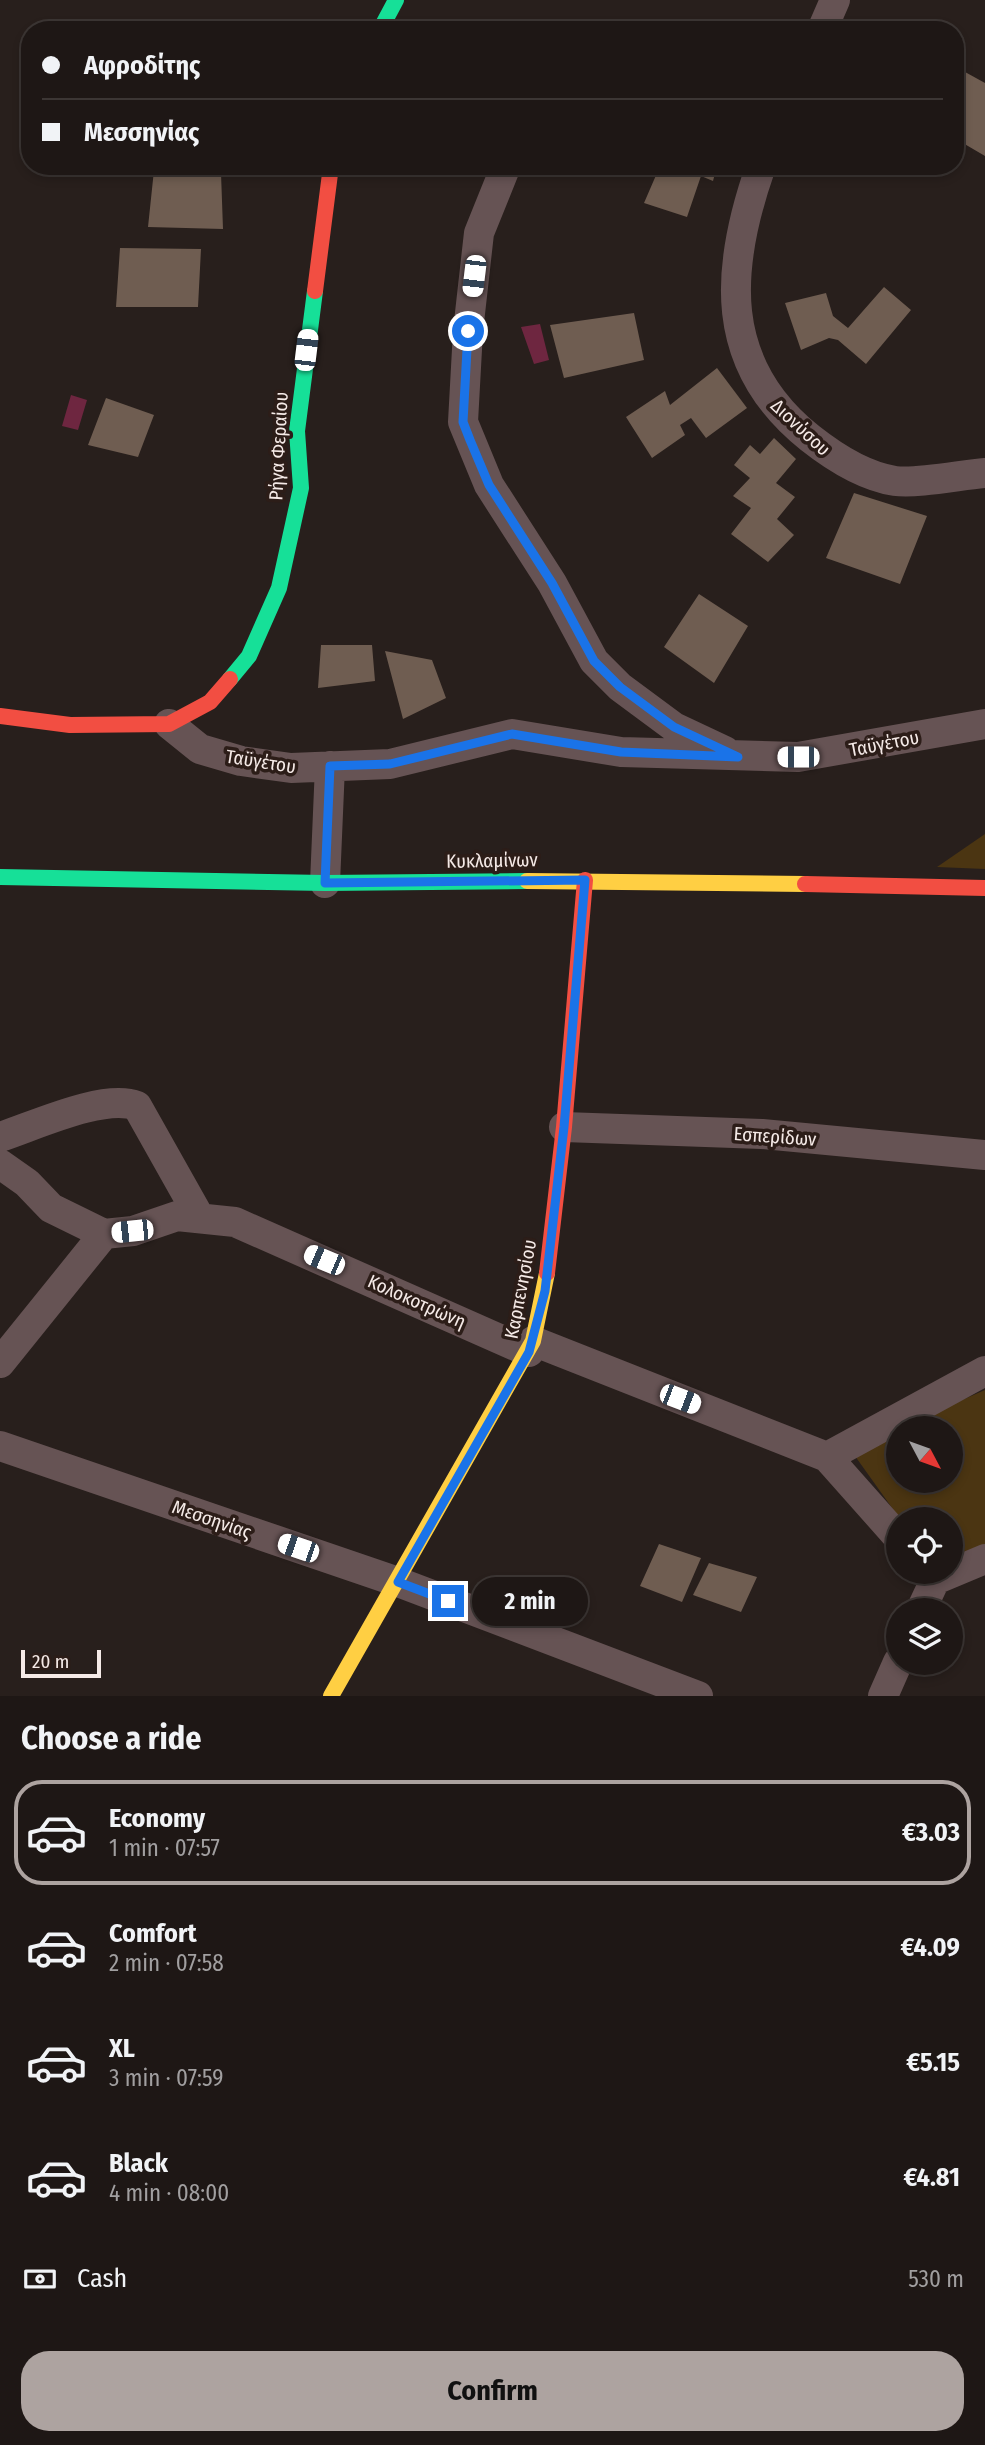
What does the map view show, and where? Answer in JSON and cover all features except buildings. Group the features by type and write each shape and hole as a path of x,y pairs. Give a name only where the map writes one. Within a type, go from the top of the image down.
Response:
{"street":[{"path":"385,21 396,0"},
{"path":"826,21 835,0"},
{"name":"Ρήγα Φεραίου","path":"0,716 70,725 169,724 209,702 249,656 279,587 301,488 297,431 330,175"},
{"path":"502,175 479,233 468,331 463,422 477,458 489,485 552,583 594,661 620,687 674,727 738,757"},
{"name":"Διονύσου","path":"758,175 744,215 735,260 737,306 742,336 755,375 774,405 839,461 895,481 985,473"},
{"name":"Ταϋγέτου","path":"169,724 200,749 241,761 291,768 390,764 512,734 621,752 798,757 848,751 985,724"},
{"path":"325,883 330,766"},
{"name":"Κυκλαμίνων","path":"0,877 325,883 585,880 985,888"},
{"name":"Καρπενησίου","path":"331,1696 531,1347 545,1291 564,1127 585,880"},
{"path":"0,1137 94,1107 124,1101 137,1106 200,1218"},
{"name":"Εσπερίδων","path":"564,1127 762,1134 985,1155"},
{"path":"0,1164 27,1183 51,1208 104,1234 0,1363"},
{"name":"Κολοκοτρώνη","path":"104,1234 132,1231 177,1216 235,1222 531,1347 827,1457"},
{"path":"886,1523 827,1457 985,1371"},
{"name":"Μεσσηνίας","path":"0,1447 398,1582 698,1696"},
{"path":"963,1566 985,1559"},
{"path":"883,1696 892,1675"}],"shaded area":[{"path":"540,324 549,360 534,364 521,327"},
{"path":"71,395 87,400 78,430 62,426"},
{"path":"985,834 985,869 937,867"},
{"path":"985,1390 985,1545 963,1553 963,1507 891,1507 850,1449 886,1433 886,1493 963,1493 963,1416 925,1416"}],"traffic: fast":[{"path":"385,21 396,0"},
{"path":"230,679 249,656 279,588 301,488 297,431 315,291"},
{"path":"0,877 325,883 527,881"}],"traffic: slow":[{"path":"527,881 805,884"},
{"path":"331,1696 533,1341 547,1273"}],"traffic: jam":[{"path":"315,291 330,175"},
{"path":"0,716 70,725 169,724 210,702 230,679"},
{"path":"547,1273 564,1127 585,880"},
{"path":"805,884 985,888"}],"route":[{"path":"448,1601 398,1582 529,1352 539,1320 545,1291 564,1127 585,880 325,883 330,766 390,764 512,734 621,752 738,757 674,727 620,687 594,661 552,583 489,485 463,422 468,331"}]}
